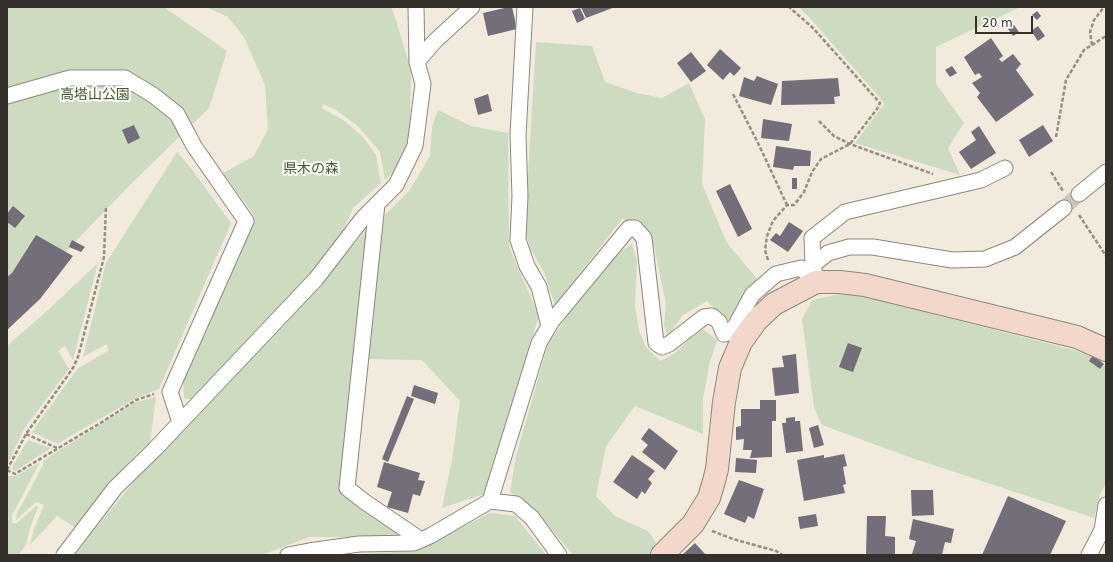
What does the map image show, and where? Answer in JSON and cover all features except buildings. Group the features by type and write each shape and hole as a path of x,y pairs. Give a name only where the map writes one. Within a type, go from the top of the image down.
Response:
{"street":[{"path":"64,555 115,488 316,279 363,218 396,185 415,146 424,84 417,62 416,7"},
{"path":"417,62 435,41 472,7"},
{"path":"525,7 518,135 520,196 518,240 526,266 539,287 549,326"},
{"path":"7,96 70,78 125,78 153,95 177,114 194,146 246,221 170,392 180,422"},
{"path":"814,273 812,238 845,212 981,180 1005,168"},
{"path":"1079,194 1106,172"},
{"path":"377,204 347,488 421,540"},
{"path":"662,555 693,524 709,498 717,469 724,402 730,368 741,342 756,321 774,304 814,273 828,253 849,247 873,247 952,260 985,259 1015,247 1064,208"},
{"path":"490,501 539,343 549,326 629,228 635,228 644,238 656,343 662,347 669,344 704,317 712,316 719,322 724,334 728,333 736,325 752,295 776,274 801,268 840,282 865,285 1077,337 1106,350"},
{"path":"288,555 309,550 359,544 414,544 490,501 516,504 532,518 560,555"},
{"path":"1089,555 1104,531 1106,505"}],"path":[{"path":"774,276 764,250 772,221 787,205 794,205 804,192 812,172 821,159 850,144 880,103 813,28 789,7"},
{"path":"1092,45 1090,32 1094,20 1104,7"},
{"path":"1056,137 1066,80 1084,50 1106,36"},
{"path":"732,94 758,143 787,205"},
{"path":"818,121 834,136 850,144 964,184"},
{"path":"106,206 104,257 78,357 73,368 26,434 7,470 15,474 136,400 155,394"},
{"path":"26,434 57,448"},
{"path":"693,524 733,539 776,551 783,555"}],"green space":[{"name":"高塔山公園","path":"7,7 164,7 227,51 209,108 131,184 7,312"},
{"name":"県木の森","path":"206,7 391,7 411,70 410,121 408,140 398,168 385,180 380,152 358,126 334,109 323,104 322,108 343,120 363,137 376,155 381,183 353,208 340,237 302,285 194,400 184,398 183,381 255,220 251,211 223,173 254,156 268,129 265,85 244,37 228,17"},
{"path":"798,7 1020,7 936,47 936,84 964,123 948,148 960,175 855,143 884,104 808,16"},
{"path":"536,42 592,46 605,82 637,93 662,98 689,83 705,119 702,184 727,243 759,281 730,322 707,301 683,315 668,336 664,325 666,304 654,246 642,223 622,219 555,305 544,272 530,248 525,228"},
{"path":"438,110 471,126 508,133 509,247 539,316 484,494 442,508 452,461 460,401 422,360 368,359 380,232 385,215 409,191 430,156 432,127"},
{"path":"177,152 193,171 231,223 159,389 134,399 57,444 32,432 77,369 108,351 107,344 83,357 106,263"},
{"path":"371,224 340,489 403,537 309,537 262,555 76,555 92,532 143,471 288,321"},
{"path":"632,244 637,260 635,306 639,331 646,347 660,361 674,354 694,335 703,329 717,340 709,365 703,399 703,434 635,406 606,446 596,496 615,516 648,531 656,543 652,555 573,555 535,510 510,492 516,456 548,344 568,315 621,251"},
{"path":"98,263 73,360 65,346 58,351 69,369 24,429 7,465 7,346"},
{"path":"839,294 857,295 1070,349 1090,356 1106,367 1106,484 1100,494 1094,518 909,457 822,425 814,407 802,319 812,300"},
{"path":"156,397 150,442 138,452 109,484 75,527 57,516 30,545 34,529 44,505 36,502 16,520 17,514 43,465 43,461 136,402"},
{"path":"28,440 51,448 15,471 11,469"},
{"path":"40,462 12,515 12,523 17,523 36,506 38,507 29,531 26,545 18,555 7,555 7,477 16,476"},
{"path":"490,513 515,516 546,555 341,555 415,551"}],"tunnel":[{"path":"1064,208 1079,194"}]}
